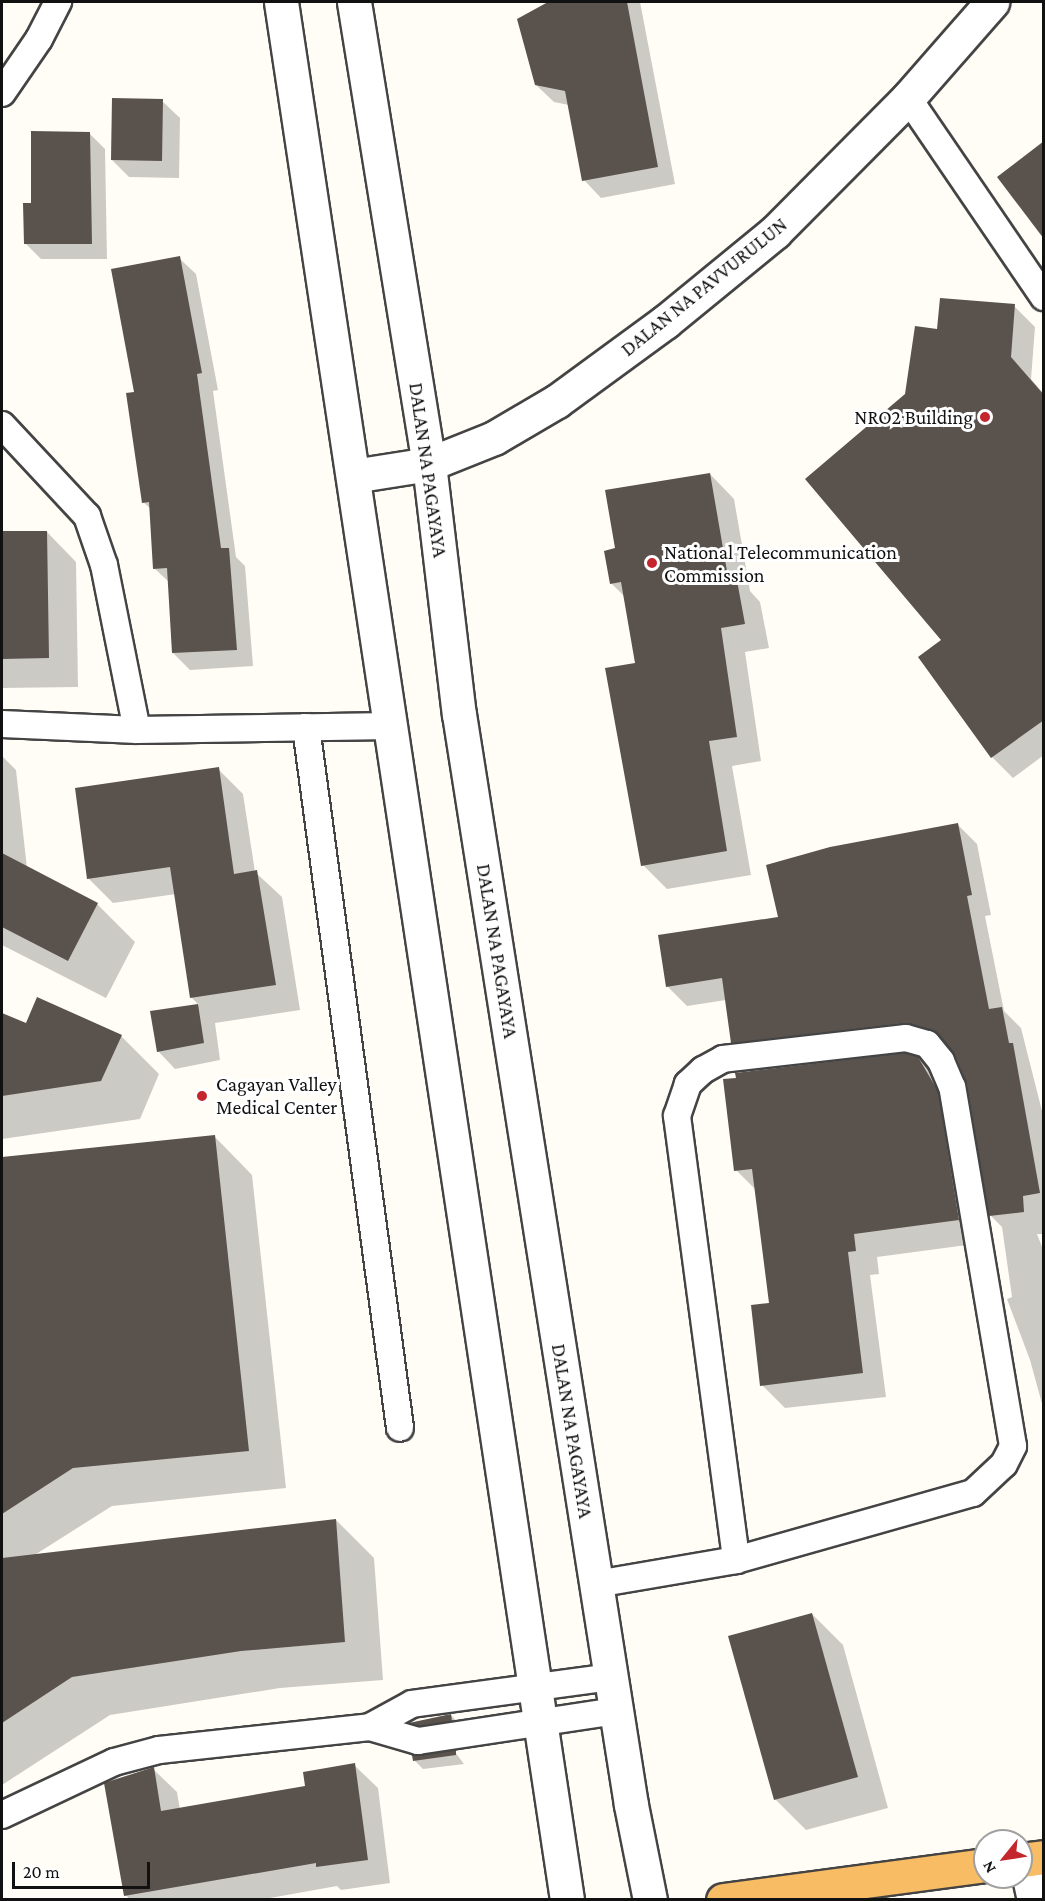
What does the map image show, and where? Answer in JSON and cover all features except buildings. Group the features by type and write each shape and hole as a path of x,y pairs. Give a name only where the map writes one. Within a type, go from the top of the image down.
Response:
{"highway":[{"path":"723,1899 973,1866"}],"street":[{"path":"281,2 567,1899"},
{"name":"DALAN NA PAGAYAYA","path":"354,2 429,464 459,714 596,1584 650,1899"},
{"name":"DALAN NA PAVVURULUN","path":"353,476 429,464 494,438 557,402 665,322 775,232 908,98 984,3"}],"lane":[{"path":"2,93 39,39 58,2"},
{"path":"908,98 1044,297"},
{"path":"2,425 87,516 104,565 137,730"},
{"path":"2,724 137,730 391,726"},
{"path":"306,727 400,1428"},
{"path":"596,1584 736,1560 973,1493 1004,1464 1013,1446 952,1087 941,1061 927,1044 906,1038 723,1059 688,1084 677,1116 736,1560"},
{"path":"370,1727 412,1704 612,1677"},
{"path":"2,1815 105,1766 159,1750 370,1727 418,1740 617,1711"}],"place":[{"name":"NRO2 Building","path":"985,417"},
{"name":"National Telecommunication Commission","path":"652,563"},
{"name":"Cagayan Valley Medical Center","path":"202,1096"}]}
